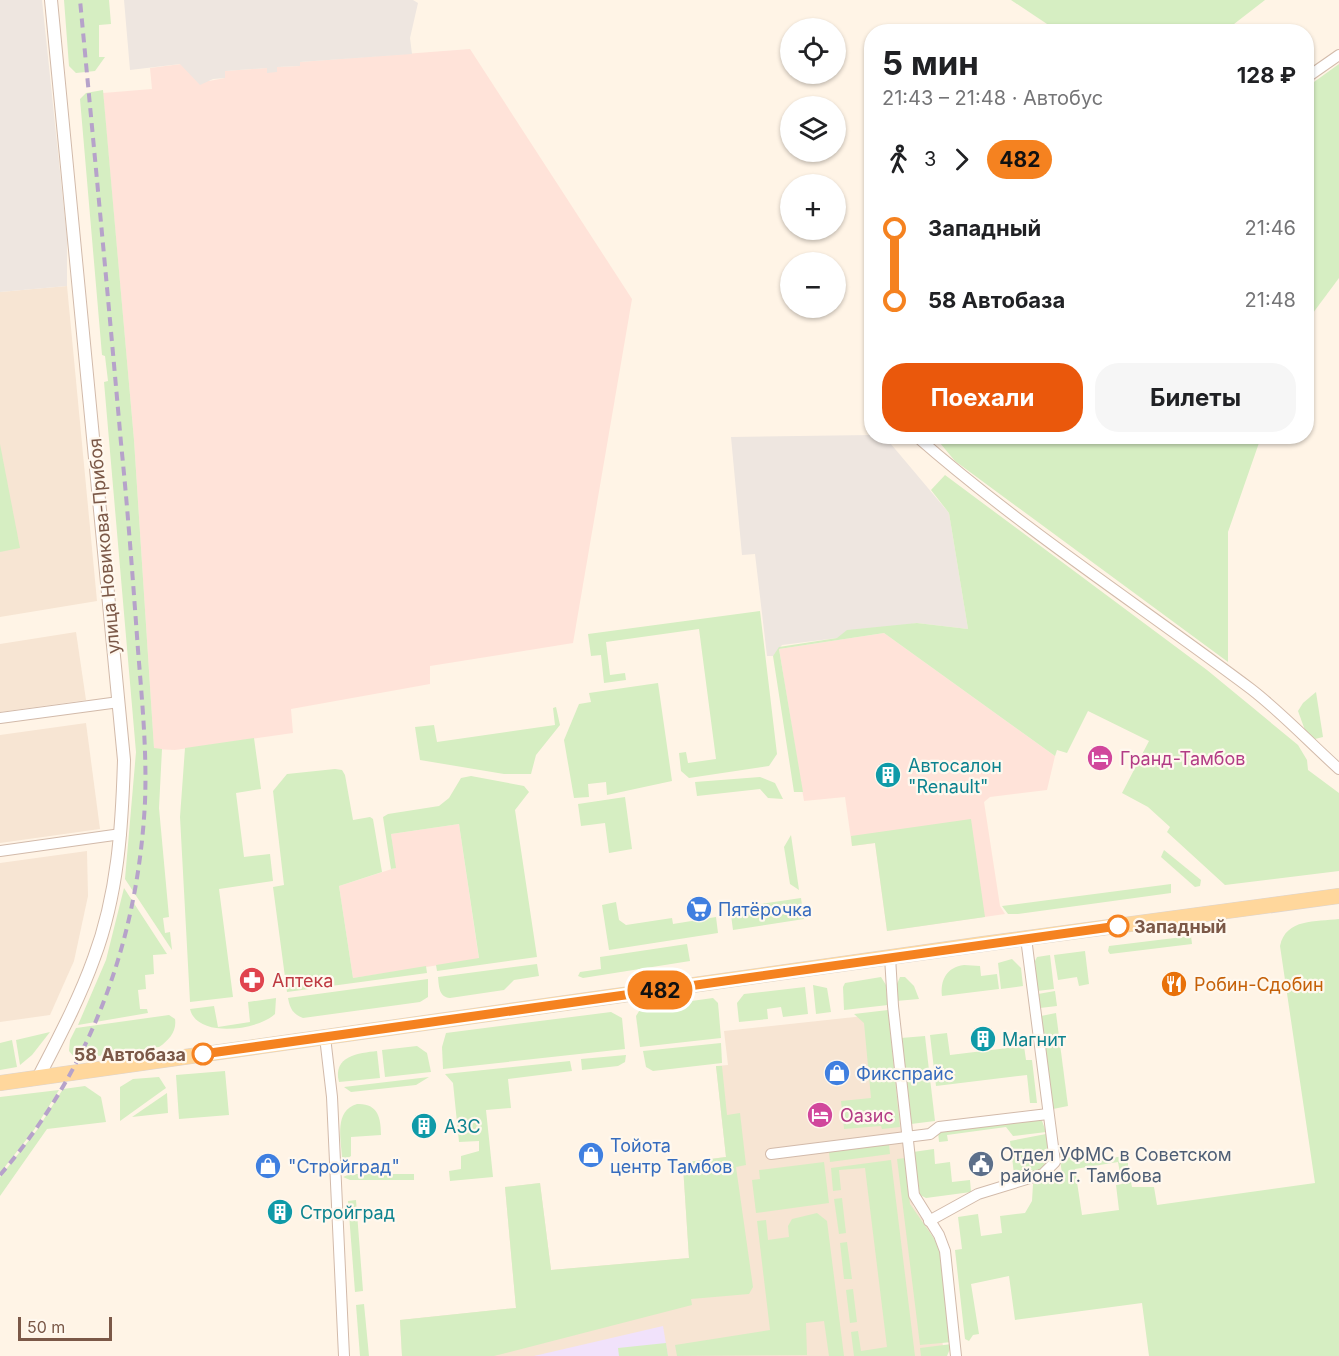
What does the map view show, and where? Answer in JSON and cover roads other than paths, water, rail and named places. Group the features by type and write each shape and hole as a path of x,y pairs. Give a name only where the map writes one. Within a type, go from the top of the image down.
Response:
{"main road":[{"path":"0,1083 1339,896"}],"street":[{"name":"улица Новикова-Прибоя","path":"38,1078 95,956 117,872 124,760 51,0"},
{"path":"1314,72 1339,55"},
{"path":"925,444 948,465 1108,586 1253,691 1339,769"},
{"path":"0,718 119,702"},
{"path":"0,851 121,834"},
{"path":"929,1221 978,1194 1033,1178 1048,1170 1056,1156 1048,1114 1026,938"},
{"path":"890,957 914,1195 939,1235 945,1251 956,1356"},
{"path":"325,1037 332,1097 334,1190 344,1356"},
{"path":"771,1154 930,1134 939,1127 1048,1114"}],"railway":[{"path":"0,1175 32,1134 60,1092 84,1047 104,1001 120,953 132,904 145,802 144,726 130,546 80,0"}],"place":[{"name":"Гранд-Тамбов","path":"1100,758"},
{"name":"Автосалон \"Renault\"","path":"888,775"},
{"name":"Пятёрочка","path":"699,909"},
{"name":"Западный","path":"1118,926"},
{"name":"Аптека","path":"252,980"},
{"name":"Робин-Сдобин","path":"1174,984"},
{"name":"Магнит","path":"983,1039"},
{"name":"58 Автобаза","path":"203,1054"},
{"name":"Фикспрайс","path":"837,1073"},
{"name":"Оазис","path":"820,1115"},
{"name":"АЗС","path":"424,1126"},
{"name":"Тойота центр Тамбов","path":"591,1155"},
{"name":"Отдел УФМС в Советском районе г. Тамбова","path":"981,1164"},
{"name":"\"Стройград\"","path":"268,1166"},
{"name":"Стройград","path":"280,1212"}]}
